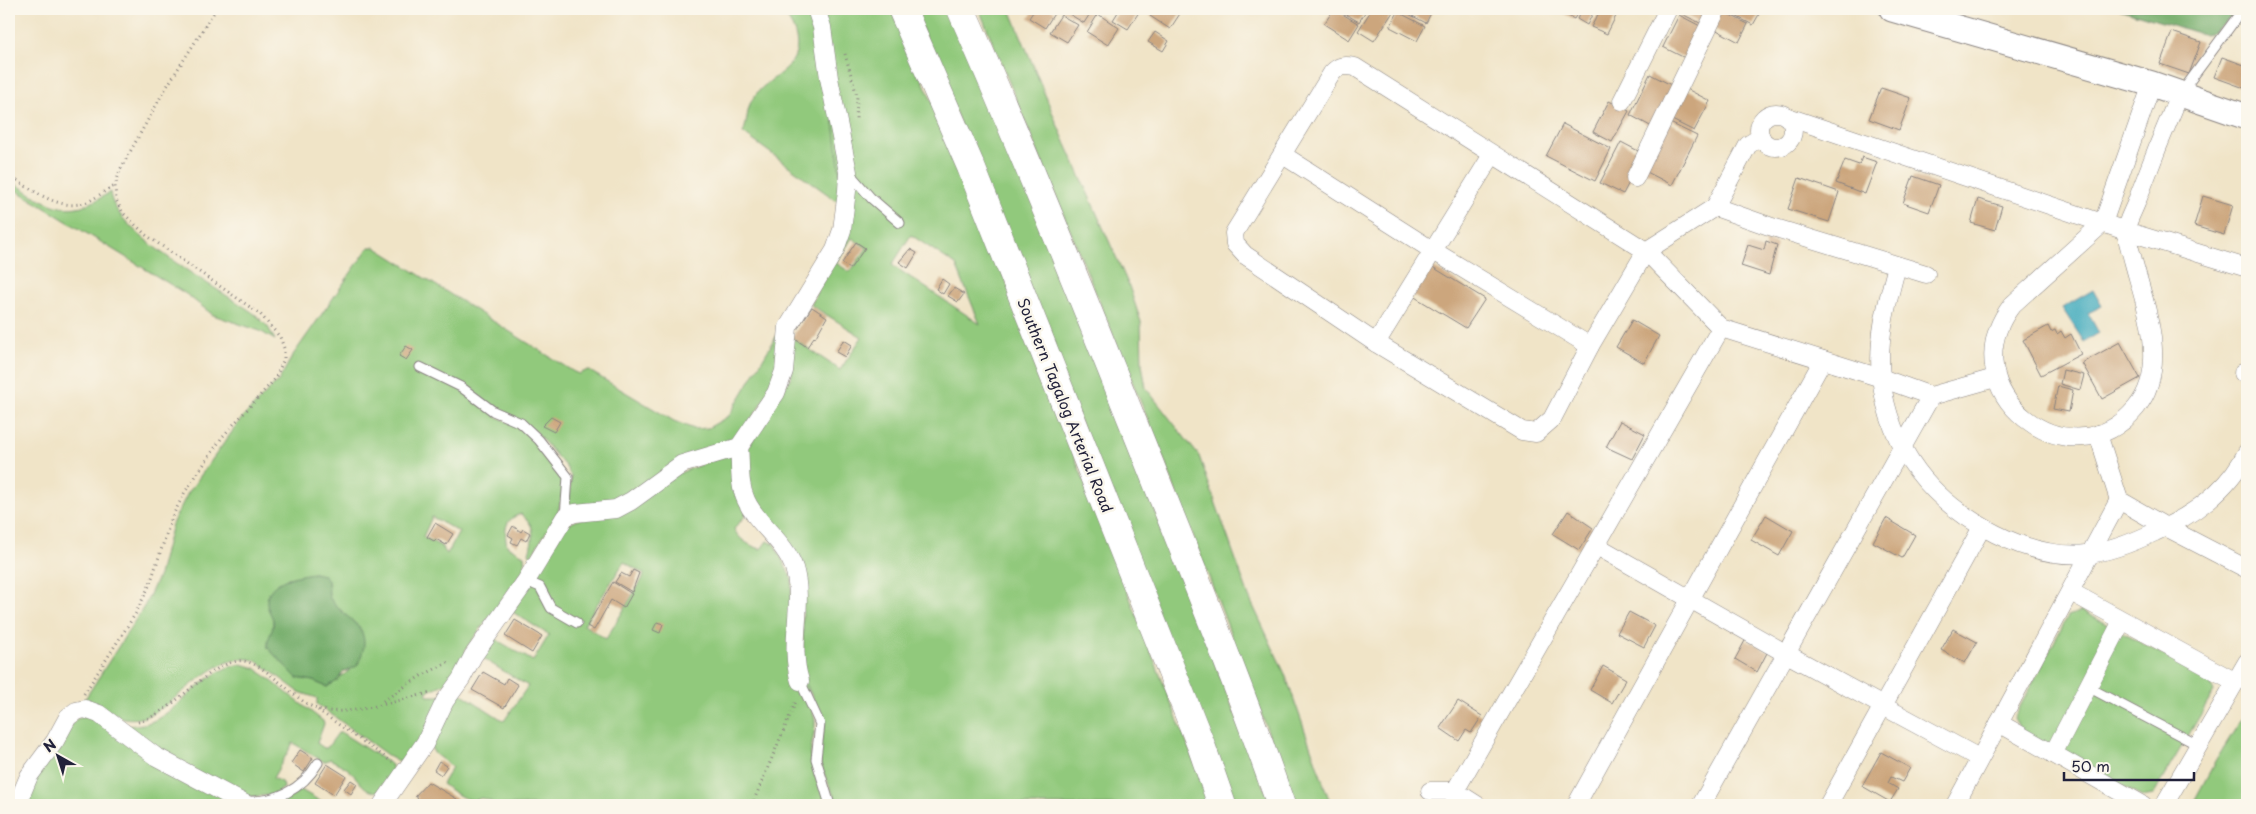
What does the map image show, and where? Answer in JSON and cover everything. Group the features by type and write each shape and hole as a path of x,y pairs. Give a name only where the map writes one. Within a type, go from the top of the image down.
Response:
{"highway":[{"name":"Southern Tagalog Arterial Road","path":"902,9 971,167 1197,736 1222,805"},
{"path":"961,9 1022,148 1098,337 1235,682 1281,805"}],"street":[{"path":"800,681 795,659 796,595 794,569 788,555 746,500 740,478 739,447 776,393 784,372 787,332 791,321 836,250 842,230 848,172 829,78 822,27 816,9"},
{"path":"1622,101 1668,9"},
{"path":"1635,178 1717,9"},
{"path":"1892,9 1939,15 2180,93 2247,117"},
{"path":"1761,137 1748,144 1715,207 1646,251 1590,346 1552,419 1545,428 1536,433 1522,431 1376,343 1245,255 1235,244 1234,233 1237,226 1332,73 1336,68 1354,67 1646,251 1721,328 1881,378 1930,396 1996,378"},
{"path":"2152,84 2103,223 2023,295 2005,315 1999,327 1994,348 1996,378 2010,405 2031,424 2045,430 2074,438 2098,434 2118,424 2128,416 2143,398 2153,373 2153,347 2126,231 2180,93"},
{"path":"1788,117 1793,127 1788,142 1773,146 1764,141 1761,137 1760,123 1764,118 1776,112 2126,231 2247,268"},
{"path":"1376,343 1492,154"},
{"path":"1282,155 1432,250 1590,346"},
{"path":"2122,168 2146,176"},
{"path":"1715,207 1926,274"},
{"path":"1897,266 1882,324 1881,378 1888,413 1901,445 1916,470 1936,494 1956,511 1982,527 2033,548 2063,554 2088,554 2114,548 2166,528 2196,509 2226,483 2247,452"},
{"path":"1455,791 1721,328"},
{"path":"1576,805 1823,360"},
{"path":"1701,805 1930,396"},
{"path":"2098,434 2119,500 2166,528 2247,570"},
{"path":"386,804 431,733 450,694 461,679 473,656 526,581 565,516 575,513 616,509 631,501 682,464 739,447"},
{"path":"1955,805 2071,592 2088,554 2119,500"},
{"path":"1828,805 1982,527"},
{"path":"1597,546 1785,653 1979,758"},
{"path":"2071,592 2234,681"},
{"path":"2053,754 2122,621"},
{"path":"2164,805 2234,681 2247,662"},
{"path":"14,805 29,776 50,750 72,713 89,710 103,718 140,747 244,803"},
{"path":"1999,723 2143,805"},
{"path":"1430,791 1455,791 1477,805"}],"lane":[{"path":"2180,93 2244,9"},
{"path":"848,172 871,198 900,222"},
{"path":"420,367 461,387 493,411 514,419 539,440 568,477 565,516"},
{"path":"526,581 540,587 551,608 577,622"},
{"path":"800,681 820,724 816,759 830,805"},
{"path":"2088,687 2198,746"},
{"path":"244,803 261,801 290,792 307,780 318,763"}],"path":[{"path":"72,713 136,614 150,584 172,516 185,492 223,436 275,379 284,359 283,343 267,320 250,305 175,256 136,227 118,204 115,186 120,170 164,91 216,9"},
{"path":"9,175 51,200 64,204 84,203 115,186"},
{"path":"380,703 438,666 473,656"},
{"path":"103,718 130,723 153,717 214,673 234,662 244,661 256,665 406,770"},
{"path":"752,805 793,712 800,681"},
{"path":"317,709 349,711 438,692 450,694"}],"green space":[{"path":"778,9 812,9 841,159 841,204 743,133 752,100 765,85 789,66 797,49 792,26"},
{"path":"821,9 891,9 960,164 1211,805 834,805 833,794 821,767 819,751 825,725 804,679 802,588 744,479 746,451 791,377 793,366 791,337 840,370 862,337 811,305 846,227","holes":["911,235 956,265 980,324 892,265","852,238 867,248 850,272 836,263"]},
{"path":"914,9 951,9 1011,146 1271,805 1234,805"},
{"path":"979,9 1010,9 1057,124 1129,286 1141,322 1142,364 1146,388 1199,456 1249,597 1285,674 1331,805 1296,805 1160,449"},
{"path":"2119,9 2236,9 2219,28 2205,35"},
{"path":"9,180 46,202 69,208 95,201 110,192 116,208 129,225 171,260 256,315 268,327 275,340 260,331 213,315 186,294 9,186"},
{"path":"369,247 375,247 574,372 579,374 588,370 674,421 694,429 708,428 729,416 783,325 776,381 740,437 620,502 569,510 571,476 566,467 536,432 499,408 495,416 527,434 565,480 558,513 531,556 529,553 532,531 526,518 521,514 508,522 506,526 507,546 524,555 525,568 465,650 468,660 446,683 426,692 428,696 442,696 431,726 403,760 398,761 317,704 317,698 299,692 257,661 242,659 228,662 213,669 171,701 145,717 121,718 83,702 145,605 159,575 172,524 188,493 242,418 279,380 293,355","holes":["432,517 459,532 447,554 441,546 423,537","314,573 328,581 329,597 333,603 360,628 361,649 359,662 327,687 313,681 297,678 268,648 273,627 273,589 288,578"]},
{"path":"731,453 746,515 734,529 742,539 757,548 761,549 767,541 774,544 792,579 790,623 815,720 811,760 827,805 493,805 491,801 481,798 471,800 466,798 442,784 452,767 435,754 430,746 459,692 504,721 528,686 482,658 495,639 533,661 549,635 511,611 565,526 664,479","holes":["624,562 644,574 606,639 584,625"]},
{"path":"314,573 324,575 328,581 329,597 358,626 364,642 363,652 357,666 343,672 337,681 327,687 313,681 297,678 268,648 268,639 273,623 267,604 271,590 283,581 299,575"},
{"path":"2082,611 2208,679 2214,692 2153,795 2142,797 2020,729 2014,718 2068,616"},
{"path":"242,664 255,668 323,721 324,724 317,743 324,748 327,748 338,733 342,733 392,765 392,772 378,791 370,791 344,766 330,759 324,762 293,743 273,778 283,783 284,788 273,795 246,797 205,778 125,726 151,722 163,716 206,680 229,667"},
{"path":"2247,710 2247,805 2192,805 2215,762"},
{"path":"88,714 241,805 21,805 31,782 75,720"},
{"path":"301,790 327,805 255,805 273,803"}],"water":[{"path":"2093,290 2102,306 2088,313 2099,333 2084,342 2062,308"}],"building":[{"path":"1035,9 1050,9 1055,12 1045,28 1029,18"},
{"path":"1061,9 1093,9 1084,23"},
{"path":"1120,9 1141,9 1128,29 1113,20"},
{"path":"1155,9 1183,9 1170,29 1150,16"},
{"path":"1334,9 1359,24 1349,40 1324,24"},
{"path":"1337,9 1367,9 1359,22"},
{"path":"1372,9 1395,9 1374,41 1358,31"},
{"path":"1399,9 1433,9 1426,23"},
{"path":"1555,9 1580,9 1574,19"},
{"path":"1582,9 1595,9 1587,25 1577,19"},
{"path":"1601,9 1611,9 1618,12 1607,34 1591,27"},
{"path":"1680,9 1713,9 1704,25 1678,12"},
{"path":"1722,9 1762,9 1753,25"},
{"path":"1720,10 1748,24 1739,42 1711,27"},
{"path":"1398,12 1425,26 1417,41 1390,27"},
{"path":"1098,14 1119,28 1108,45 1087,32"},
{"path":"1061,15 1078,25 1067,42 1050,32"},
{"path":"1679,15 1704,28 1687,59 1663,47"},
{"path":"1155,32 1169,41 1163,51 1148,42"},
{"path":"2172,32 2201,42 2189,74 2160,64"},
{"path":"2222,57 2247,66 2247,89 2214,77"},
{"path":"1650,74 1675,87 1654,128 1630,115"},
{"path":"1685,88 1710,101 1694,131 1670,119"},
{"path":"1881,88 1911,98 1899,130 1869,119"},
{"path":"1609,101 1629,111 1612,142 1593,132"},
{"path":"1668,122 1697,136 1672,185 1643,170"},
{"path":"1563,124 1611,149 1595,181 1546,156"},
{"path":"1621,142 1644,154 1623,194 1600,183"},
{"path":"1862,157 1877,162 1865,194 1836,183 1845,160 1859,165"},
{"path":"1913,176 1939,185 1929,212 1903,203"},
{"path":"1799,178 1839,192 1829,222 1788,209"},
{"path":"2203,196 2233,205 2224,235 2194,226"},
{"path":"1978,199 2002,206 1995,230 1971,223"},
{"path":"1766,241 1777,245 1769,275 1741,266 1748,245 1764,250"},
{"path":"856,242 865,248 850,269 842,263"},
{"path":"910,249 917,253 908,268 899,262"},
{"path":"1431,266 1485,299 1466,328 1413,296"},
{"path":"942,279 949,284 943,294 936,289"},
{"path":"954,288 964,294 958,302 948,296"},
{"path":"812,307 827,317 815,338 807,347 792,337"},
{"path":"1632,320 1659,336 1644,363 1616,347"},
{"path":"2048,326 2051,332 2055,330 2057,334 2061,331 2065,338 2071,334 2081,354 2041,375 2023,340"},
{"path":"844,340 852,345 845,357 836,352"},
{"path":"2120,342 2140,378 2102,399 2082,363"},
{"path":"406,346 413,350 406,360 399,356"},
{"path":"2063,370 2084,375 2080,390 2060,384"},
{"path":"2058,386 2073,390 2069,412 2053,409"},
{"path":"551,417 560,422 554,432 542,426"},
{"path":"1620,421 1645,434 1632,459 1606,447"},
{"path":"1568,511 1593,528 1579,550 1553,534"},
{"path":"1766,515 1793,531 1779,556 1751,540"},
{"path":"1886,518 1915,535 1902,558 1873,542"},
{"path":"435,523 453,534 446,545 436,539 434,541 427,537"},
{"path":"513,526 521,532 523,529 530,533 526,541 521,538 517,545 511,542 513,538 508,535"},
{"path":"633,570 639,573 632,592 615,582 621,573 629,577"},
{"path":"613,582 632,594 624,608 611,600 594,630 587,626"},
{"path":"1629,612 1655,626 1644,647 1617,633"},
{"path":"515,620 542,636 532,653 505,636"},
{"path":"657,622 663,624 660,633 653,630"},
{"path":"1953,629 1977,642 1965,663 1941,650"},
{"path":"1746,639 1768,651 1757,672 1735,659"},
{"path":"1603,666 1626,679 1612,703 1590,690"},
{"path":"483,672 504,684 507,678 518,685 504,708 472,690"},
{"path":"1458,701 1482,716 1471,733 1466,730 1459,741 1440,728"},
{"path":"300,750 313,758 304,772 291,763"},
{"path":"1881,752 1910,768 1902,782 1891,777 1888,783 1898,789 1890,802 1862,786"},
{"path":"439,761 447,766 441,775 434,770"},
{"path":"327,764 346,776 334,795 315,783"},
{"path":"351,780 357,784 351,794 344,789"},
{"path":"428,782 457,799 453,805 414,805 418,798 415,796"}]}
